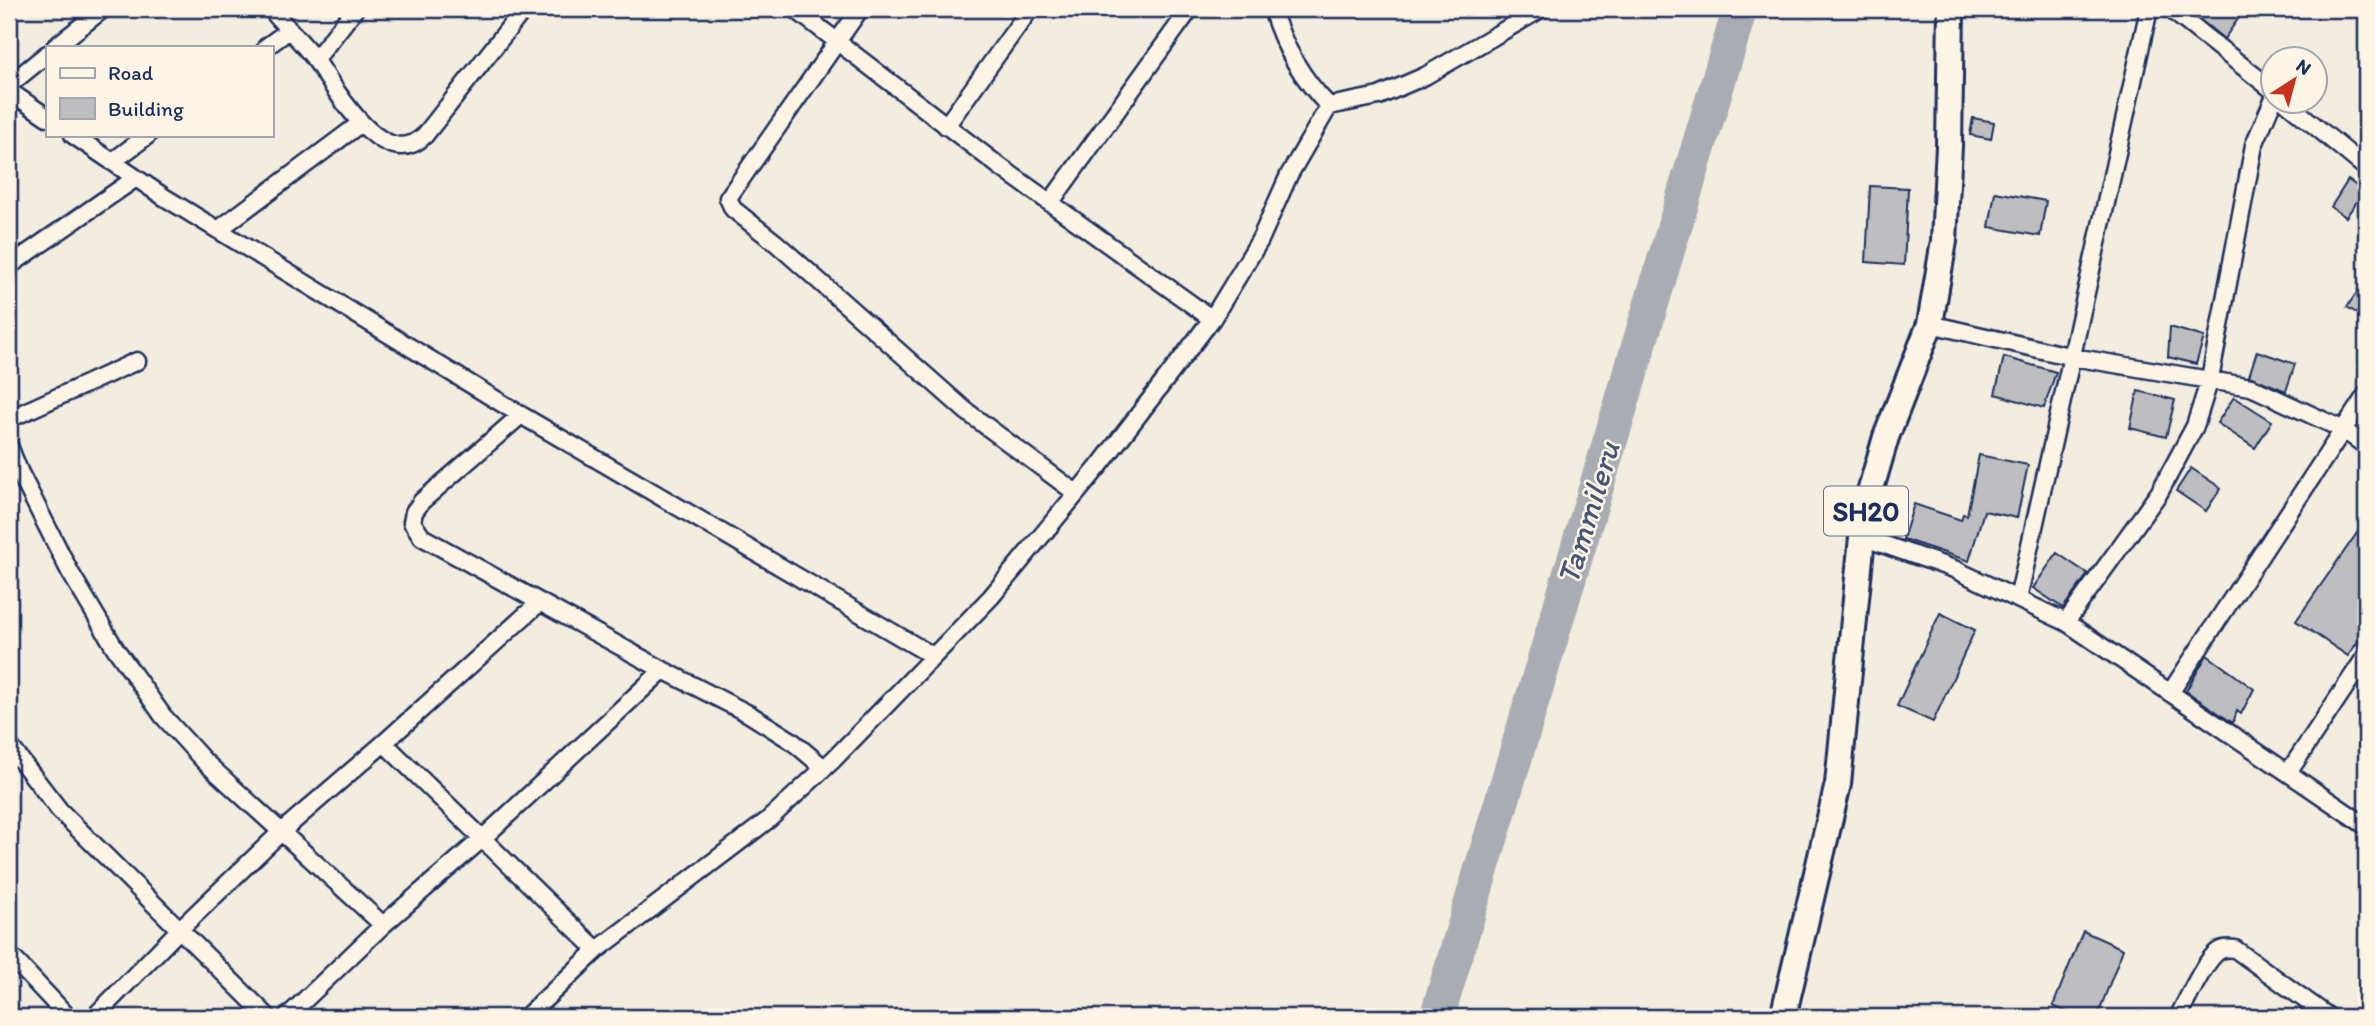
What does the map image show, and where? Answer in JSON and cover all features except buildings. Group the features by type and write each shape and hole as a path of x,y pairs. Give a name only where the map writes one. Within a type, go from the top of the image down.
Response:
{"main road":[{"name":"SH20","path":"1784,1017 1838,784 1862,537 1870,492 1886,437 1930,324 1944,241 1949,146 1951,9"}],"street":[{"path":"56,46 103,9"},
{"path":"271,9 315,60 332,89 361,123 388,143 403,148 416,144 524,9"},
{"path":"315,60 355,9"},
{"path":"795,9 946,126 1212,319"},
{"path":"860,9 728,198 733,209 786,252 966,411 1076,494"},
{"path":"946,126 1030,9"},
{"path":"1050,203 1190,9"},
{"path":"1272,9 1281,38 1316,92 1329,106"},
{"path":"526,1017 597,950 768,820 824,768 991,597 1076,494 1212,319 1260,240 1289,175 1329,106 1379,96 1424,76 1541,9"},
{"path":"2018,599 2149,9"},
{"path":"2170,9 2260,81"},
{"path":"267,46 288,31"},
{"path":"9,85 46,55"},
{"path":"9,91 46,116"},
{"path":"2066,622 2159,493 2195,426 2210,379 2254,145 2266,116"},
{"path":"2303,116 2366,167"},
{"path":"218,230 361,123"},
{"path":"74,136 218,230 521,415 933,656"},
{"path":"112,162 147,136"},
{"path":"9,266 136,178"},
{"path":"1930,324 2073,357 2251,387 2342,429 2366,446"},
{"path":"9,419 137,361"},
{"path":"2170,693 2366,395"},
{"path":"521,415 422,501 414,512 412,522 422,537 749,715 792,741 824,768"},
{"path":"9,446 70,572 116,648 163,716 204,761 383,925"},
{"path":"1862,537 1954,569 2066,622 2366,826"},
{"path":"94,1017 281,832 539,603"},
{"path":"2288,773 2366,656"},
{"path":"287,1017 383,925 483,838 663,670"},
{"path":"384,743 597,950"},
{"path":"9,745 60,811 268,1017"},
{"path":"2178,1017 2208,961 2216,952 2226,948 2235,949 2329,1017"},
{"path":"9,954 68,1017"}],"waterway":[{"name":"Tammileru","path":"1437,1017 1740,9"}]}
